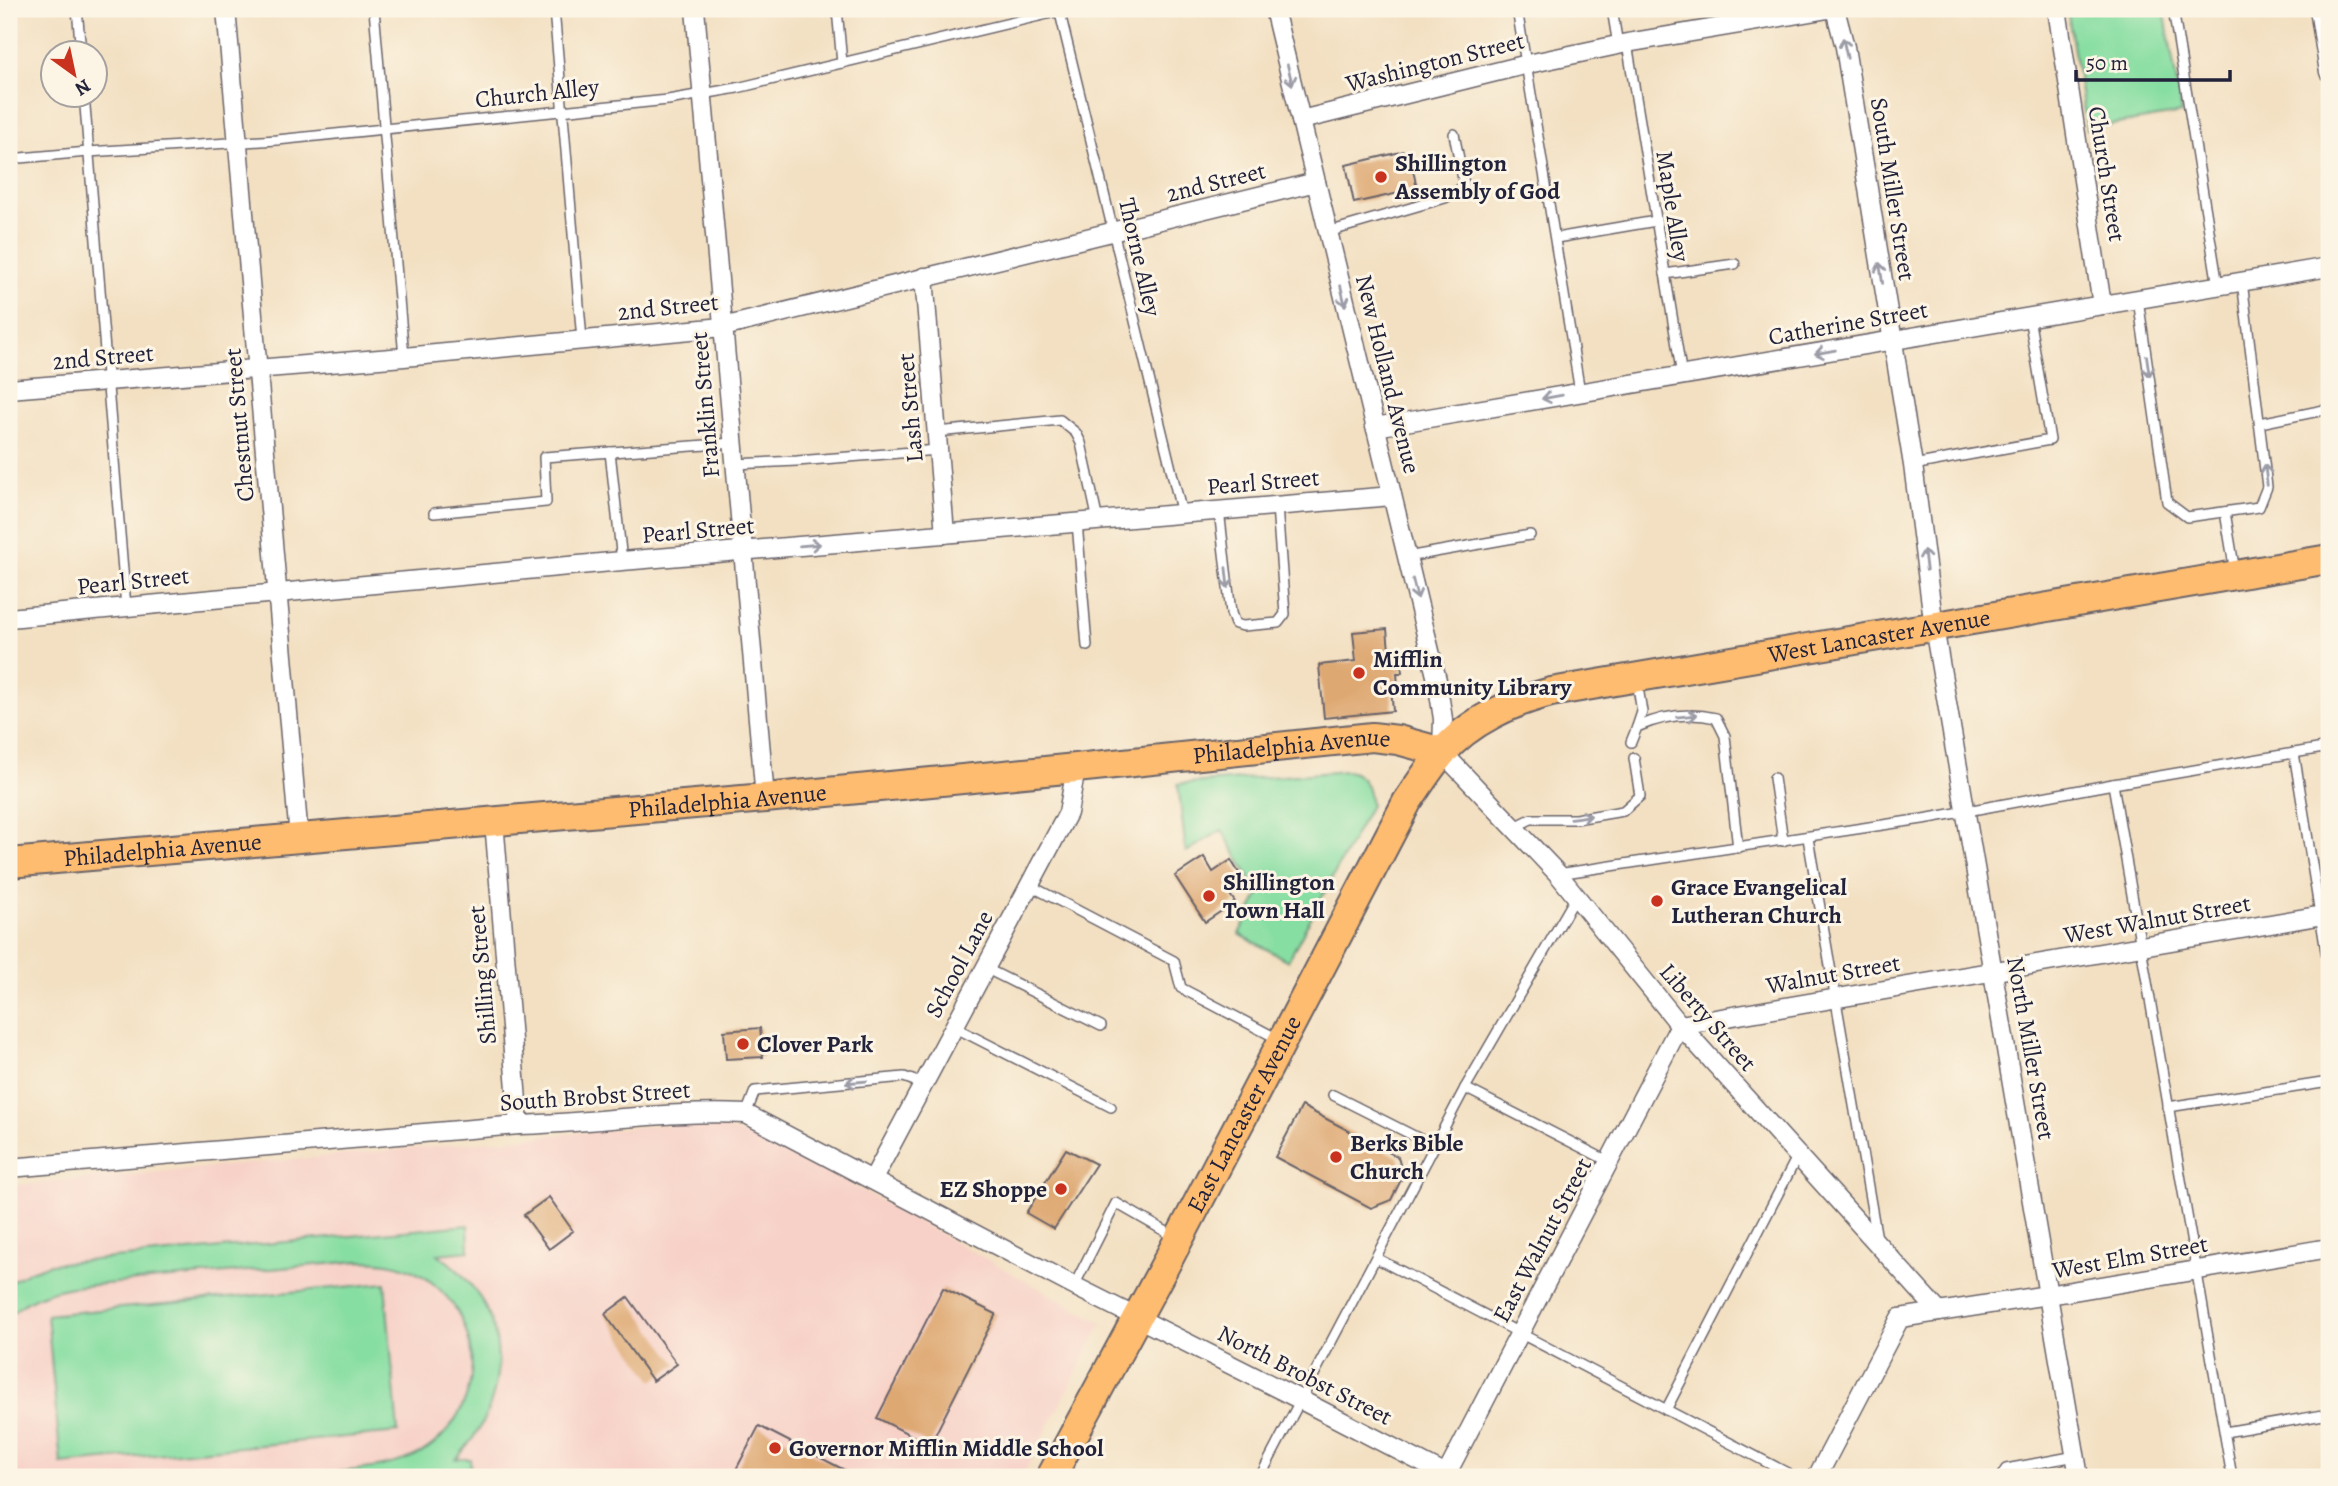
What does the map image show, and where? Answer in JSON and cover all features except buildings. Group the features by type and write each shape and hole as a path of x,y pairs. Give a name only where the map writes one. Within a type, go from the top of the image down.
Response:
{"main road":[{"name":"West Lancaster Avenue","path":"1442,752 1470,728 1528,698 2329,559"},
{"name":"Philadelphia Avenue","path":"9,863 765,798 1372,737 1398,740 1442,752"},
{"name":"East Lancaster Avenue","path":"1051,1477 1179,1239 1407,802 1442,752"}],"street":[{"name":"Chestnut Street","path":"226,9 299,838"},
{"name":"Franklin Street","path":"695,9 765,798"},
{"name":"New Holland Avenue","path":"1274,9 1437,680 1443,719 1442,752"},
{"name":"Washington Street","path":"1301,120 1528,64 1623,44 1828,9"},
{"name":"South Miller Street","path":"1835,9 1845,47 1913,465 1934,627"},
{"name":"Church Street","path":"2057,9 2102,304"},
{"path":"2319,9 2329,72"},
{"name":"2nd Street","path":"9,389 404,357 723,327 1316,182"},
{"name":"Catherine Street","path":"1375,427 2329,267"},
{"name":"Lash Street","path":"924,277 945,534"},
{"name":"Pearl Street","path":"9,618 622,561 1392,496"},
{"name":"North Miller Street","path":"1934,627 2080,1477"},
{"name":"Liberty Street","path":"1442,752 1577,895 1680,1025 1939,1312"},
{"name":"School Lane","path":"873,1179 1068,813 1076,768"},
{"name":"Shilling Street","path":"494,821 519,1125"},
{"name":"West Walnut Street","path":"1994,972 2325,915"},
{"name":"Walnut Street","path":"1680,1025 1994,972"},
{"name":"East Walnut Street","path":"1447,1477 1680,1025"},
{"name":"South Brobst Street","path":"9,1168 519,1125 710,1112 746,1114 1137,1317"},
{"name":"West Elm Street","path":"1817,1477 1900,1318 2329,1248"},
{"name":"North Brobst Street","path":"1137,1317 1447,1477"}],"lane":[{"path":"77,9 80,38"},
{"path":"374,9 404,357"},
{"path":"554,9 582,340"},
{"path":"836,9 842,63"},
{"path":"1517,9 1580,393"},
{"name":"Maple Alley","path":"1612,9 1623,44 1682,376"},
{"path":"2173,9 2218,286"},
{"name":"Church Alley","path":"9,159 239,142 668,100 737,88 1060,10"},
{"name":"Thorne Alley","path":"1060,10 1182,514"},
{"path":"85,108 126,607"},
{"path":"1328,232 1445,198 1459,190 1464,184 1454,134"},
{"path":"1556,238 1656,221"},
{"path":"1665,274 1735,264"},
{"path":"2138,299 2167,502 2187,517 2259,508 2267,487 2242,281"},
{"path":"1913,465 2050,440 2029,317"},
{"path":"2260,423 2329,409"},
{"path":"735,464 797,461 1060,420 1076,432 1081,443 1098,521"},
{"path":"434,513 546,502 544,457 733,443"},
{"path":"610,452 622,561"},
{"path":"1219,510 1230,613 1236,624 1243,626 1278,623 1285,614 1277,506"},
{"path":"2225,512 2236,576"},
{"path":"1077,523 1087,646"},
{"path":"1407,557 1530,535"},
{"path":"1631,742 1642,712 1636,678"},
{"path":"1637,727 1655,719 1698,714 1716,718 1725,736 1738,848"},
{"path":"1558,874 1808,838 2329,747"},
{"path":"2294,753 2325,915 2329,970"},
{"path":"1515,827 1531,819 1576,819 1623,811 1640,796 1634,758"},
{"path":"1773,778 1783,841"},
{"path":"2113,784 2232,1477"},
{"path":"1808,838 1878,1244"},
{"path":"1029,885 1174,961 1181,988 1281,1041"},
{"path":"1260,1477 1465,1088 1577,895"},
{"path":"985,968 1101,1026"},
{"path":"954,1027 1111,1107"},
{"path":"746,1114 755,1091 904,1077 923,1084"},
{"path":"2168,1107 2329,1082"},
{"path":"1465,1088 1610,1162"},
{"path":"1333,1095 1434,1146"},
{"path":"1666,1410 1798,1156"},
{"path":"1074,1286 1116,1203 1179,1239"},
{"path":"1376,1258 1795,1477"},
{"path":"2225,1432 2329,1414"},
{"path":"2001,1477 2006,1469 2076,1456"}],"shaded area":[{"path":"694,1122 725,1128 787,1149 1102,1323 1022,1477 9,1477 9,1186"}],"green space":[{"path":"2067,9 2164,9 2182,113 2087,129"},
{"path":"1347,771 1358,775 1365,783 1371,805 1288,961 1239,934 1259,894 1222,830 1186,852 1178,784"},
{"path":"468,1225 469,1251 438,1254 463,1275 482,1301 492,1324 497,1347 497,1371 485,1417 456,1459 470,1459 471,1477 265,1477 388,1465 422,1452 439,1439 453,1422 469,1389 472,1368 465,1327 442,1292 426,1278 406,1268 383,1262 359,1261 72,1287 38,1297 9,1316 9,1283 50,1264"},
{"path":"385,1283 398,1432 61,1464 47,1315"}],"place":[{"name":"Shillington Assembly of God","path":"1381,177"},
{"name":"Mifflin Community Library","path":"1359,673"},
{"name":"Shillington Town Hall","path":"1209,896"},
{"name":"Grace Evangelical Lutheran Church","path":"1657,901"},
{"name":"Clover Park","path":"743,1044"},
{"name":"Berks Bible Church","path":"1336,1157"},
{"name":"EZ Shoppe","path":"1061,1189"},
{"name":"Governor Mifflin Middle School","path":"775,1448"}]}
